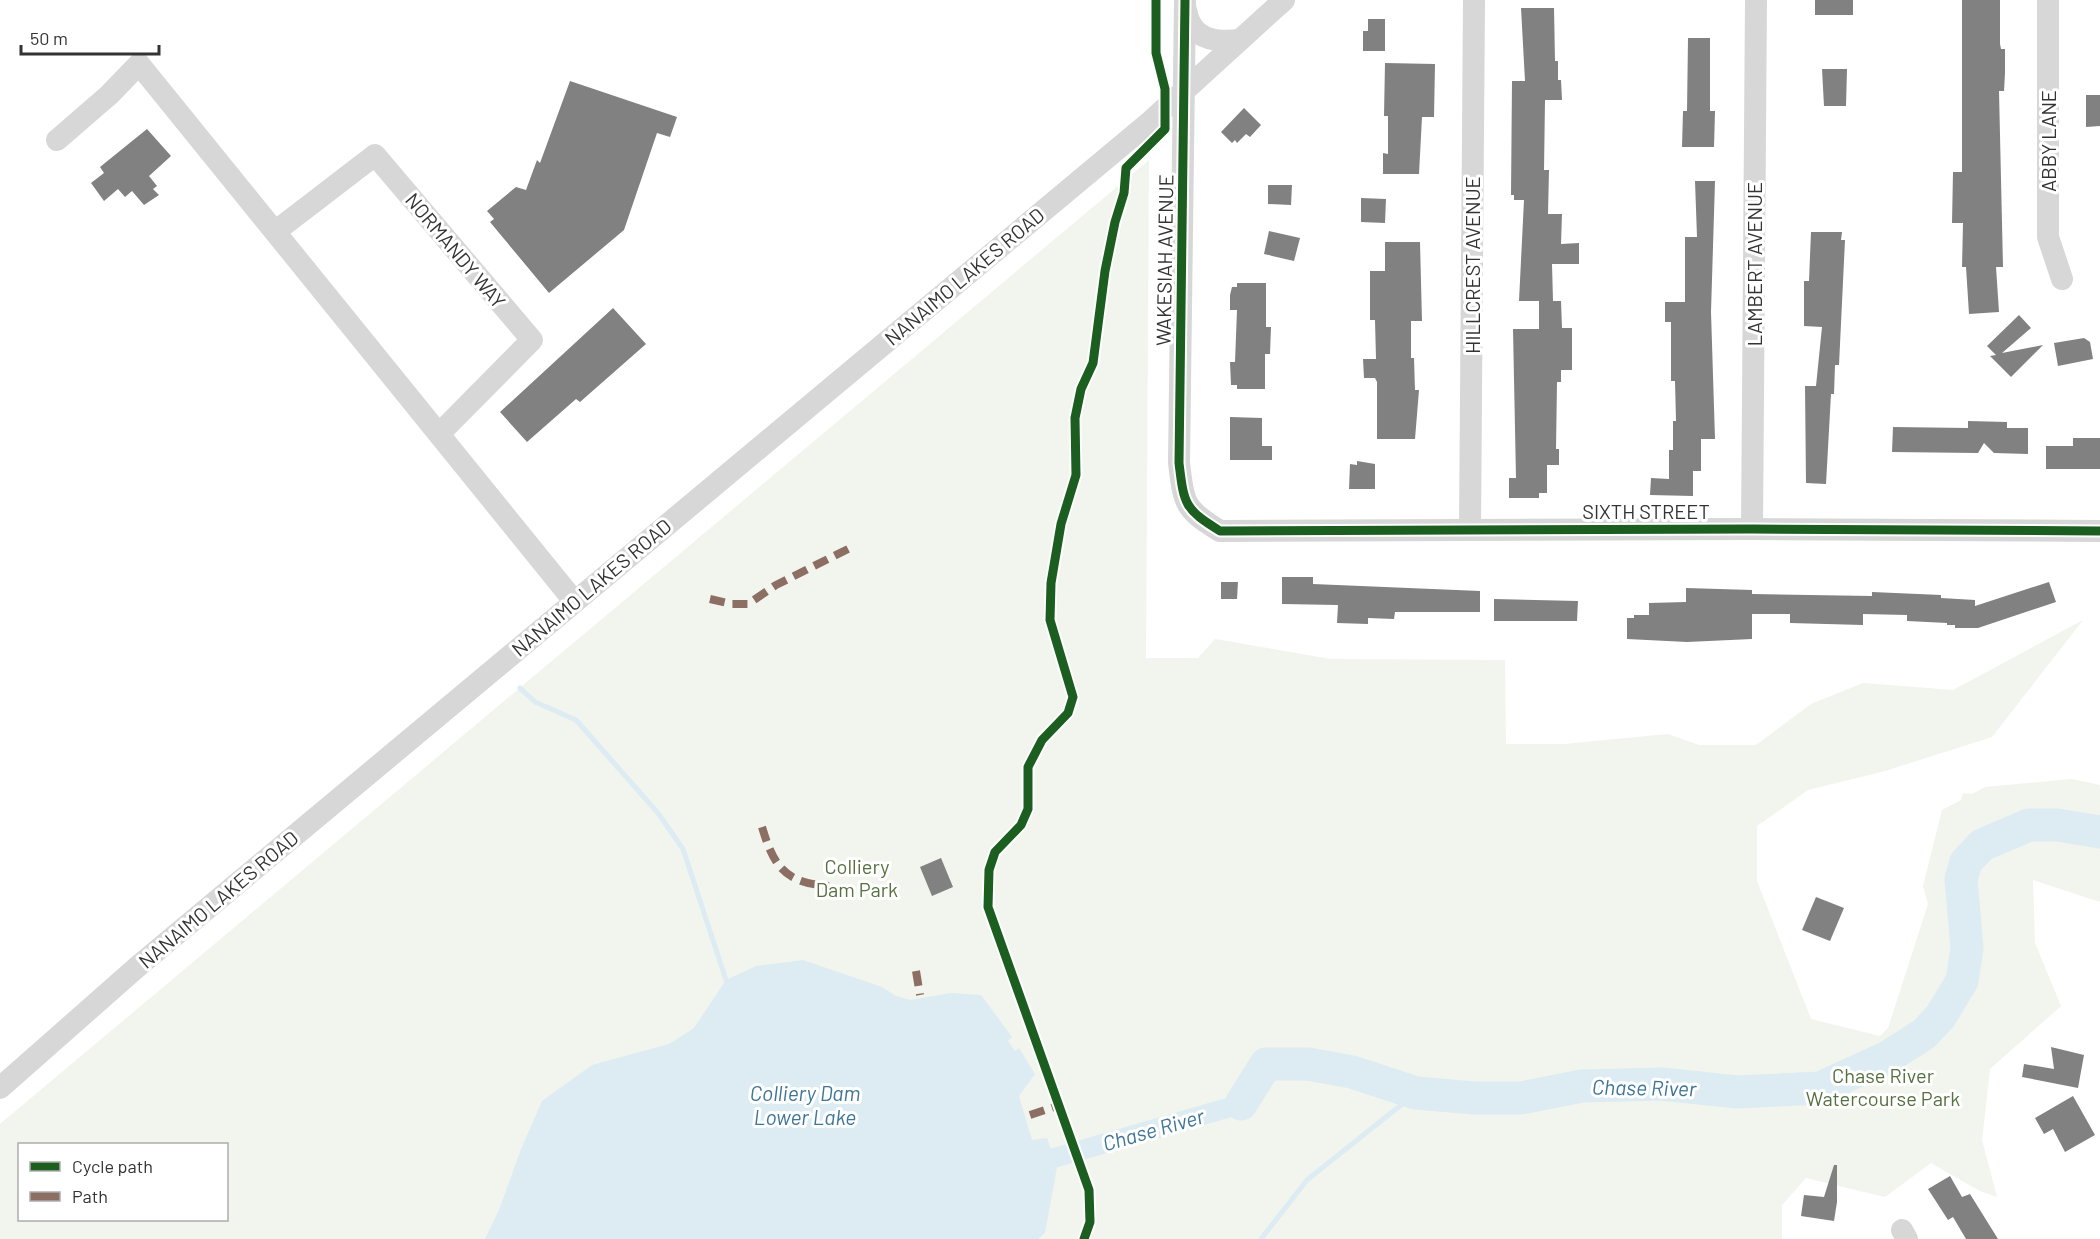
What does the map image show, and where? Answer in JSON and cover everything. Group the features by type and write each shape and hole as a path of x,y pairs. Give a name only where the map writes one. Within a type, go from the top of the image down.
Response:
{"street":[{"name":"NANAIMO LAKES ROAD","path":"0,1088 146,960 1151,121 1284,0"},
{"name":"HILLCREST AVENUE","path":"1470,529 1474,0"},
{"name":"LAMBERT AVENUE","path":"1752,529 1756,0"},
{"name":"ABBY LANE","path":"2048,0 2048,237 2062,279"},
{"path":"1185,3 1190,25 1203,37 1217,41 1240,40"},
{"name":"WAKESIAH AVENUE","path":"1185,3 1179,463 1183,499 1196,516"},
{"path":"57,140 109,95 139,64 574,601"},
{"name":"NORMANDY WAY","path":"276,231 375,155 532,340 439,434"},
{"name":"SIXTH STREET","path":"1196,516 1220,531 1470,529 2100,531"}],"green space":[{"name":"Colliery Dam Park","path":"1149,160 1146,658 1198,658 1215,639 1331,659 1505,660 1506,744 1564,744 1668,734 1699,745 1756,745 1811,704 1863,683 1953,690 2083,620 1992,737 1885,771 1808,790 1757,826 1757,881 1811,1019 1880,1036 1888,1028 1928,904 1923,886 1942,810 1961,800 1963,793 1972,794 1985,787 2072,779 2100,785 2100,902 2033,880 2035,943 2061,1006 1990,1069 1982,1140 1997,1197 1980,1191 1931,1163 1885,1197 1806,1178 1782,1205 1782,1239 0,1239 0,1124"}],"water":[{"name":"Colliery Dam Lower Lake","path":"803,960 882,987 896,996 910,1000 951,993 981,995 1012,1037 1008,1041 1015,1051 1019,1048 1035,1074 1019,1096 1032,1140 1047,1138 1057,1167 1045,1233 1038,1239 485,1239 499,1210 521,1149 542,1101 592,1065 669,1044 694,1028 726,980 756,966"}],"building":[{"path":"1815,0 1853,0 1853,15 1815,15"},
{"path":"1962,0 2000,0 2000,44 2001,49 2005,49 2005,73 2004,91 1999,91 2003,267 1996,267 1999,312 1969,314 1966,267 1962,267 1963,223 1952,223 1953,172 1962,172"},
{"path":"1521,8 1554,8 1555,61 1558,61 1558,80 1561,80 1562,100 1545,100 1544,170 1549,170 1548,214 1562,214 1561,244 1579,243 1579,264 1552,264 1553,301 1561,301 1562,328 1572,328 1572,370 1561,370 1561,382 1557,382 1556,449 1559,449 1559,465 1547,465 1547,493 1539,493 1539,498 1509,498 1509,478 1516,478 1513,329 1539,329 1539,301 1519,301 1524,200 1514,200 1514,195 1511,195 1512,81 1525,81"},
{"path":"1368,19 1385,19 1385,51 1363,51 1363,31 1368,31"},
{"path":"1688,38 1710,38 1710,111 1715,111 1714,147 1682,147 1683,111 1687,111"},
{"path":"1385,63 1435,64 1434,117 1422,117 1419,174 1383,174 1383,153 1388,154 1388,116 1384,116"},
{"path":"1822,69 1847,69 1846,106 1824,106"},
{"path":"570,81 677,117 670,137 657,133 624,230 549,293 490,222 494,219 487,211 516,187 526,190 537,160 540,163"},
{"path":"2086,95 2100,95 2100,126 2086,127"},
{"path":"1244,108 1261,125 1250,137 1246,134 1237,143 1235,140 1232,143 1221,132"},
{"path":"147,129 171,156 149,176 157,186 153,189 159,195 144,205 132,191 125,197 118,189 104,201 91,183 104,173 100,167"},
{"path":"1695,181 1715,181 1711,312 1715,439 1701,439 1701,471 1693,471 1693,496 1650,495 1651,478 1669,479 1669,450 1673,450 1673,421 1676,421 1675,381 1671,381 1671,322 1665,322 1665,302 1685,302 1685,237 1697,237"},
{"path":"1268,185 1292,185 1291,205 1268,204"},
{"path":"1361,198 1386,199 1385,223 1361,222"},
{"path":"1269,231 1300,238 1294,261 1264,254"},
{"path":"1811,232 1842,232 1841,240 1845,240 1839,365 1835,365 1834,394 1831,394 1826,484 1806,483 1805,386 1816,386 1822,327 1804,326 1804,281 1809,281"},
{"path":"1385,242 1420,242 1422,321 1411,321 1411,358 1414,358 1415,390 1419,390 1415,439 1377,439 1377,382 1375,378 1364,378 1363,359 1376,359 1375,320 1370,320 1370,271 1385,271"},
{"path":"1237,283 1266,283 1266,327 1271,327 1270,354 1265,354 1265,389 1237,389 1237,385 1231,385 1230,362 1235,362 1237,310 1230,310 1230,295 1232,287 1237,287"},
{"path":"613,308 646,344 580,402 576,399 527,442 500,412"},
{"path":"2019,315 2031,328 2002,353 2043,345 2011,377 1990,356 1996,355 1987,346"},
{"path":"2084,338 2090,342 2093,359 2058,366 2054,343"},
{"path":"1230,417 1262,418 1262,446 1272,446 1272,460 1230,460"},
{"path":"1968,421 2007,422 2007,428 2028,428 2028,454 1994,453 1984,443 1978,453 1892,452 1893,427 1968,428"},
{"path":"2073,438 2100,438 2100,469 2046,469 2046,446 2073,446"},
{"path":"1357,461 1375,464 1375,489 1349,489 1350,464 1357,465"},
{"path":"1282,577 1313,577 1313,584 1480,591 1480,612 1395,612 1394,619 1368,618 1368,624 1337,623 1338,605 1282,604"},
{"path":"1221,582 1238,582 1237,599 1221,599"},
{"path":"2049,582 2056,602 1978,628 1955,628 1955,625 1947,625 1947,623 1907,621 1907,615 1863,614 1863,625 1790,623 1790,614 1752,614 1752,639 1687,642 1627,639 1627,618 1634,618 1634,615 1649,615 1649,603 1686,602 1686,588 1752,590 1752,594 1872,596 1872,592 1941,595 1941,598 1975,600 1975,606"},
{"path":"1494,599 1578,601 1577,621 1494,621"},
{"path":"941,858 953,887 932,896 920,867"},
{"path":"1816,897 1844,908 1830,941 1802,930"},
{"path":"2051,1047 2084,1055 2078,1088 2022,1077 2024,1064 2054,1069"},
{"path":"2073,1096 2095,1135 2065,1152 2053,1129 2044,1134 2035,1118"},
{"path":"1834,1165 1837,1165 1837,1202 1834,1221 1801,1216 1804,1195 1824,1197"},
{"path":"1950,1176 1962,1197 1970,1194 1998,1239 1966,1239 1953,1217 1948,1220 1928,1189"}],"waterway":[{"path":"520,688 535,702 576,720 658,813 683,849 726,980"},
{"name":"Chase River","path":"1241,1104 1266,1064 1308,1064 1352,1072 1416,1093 1474,1098 1521,1098 1582,1086 1662,1084 1737,1092 1820,1088 1888,1057 1924,1034 1940,1017 1962,981 1967,948 1961,879 1966,862 1982,845 2029,825 2057,825 2100,832"},
{"path":"1261,1239 1307,1180 1416,1093"},
{"name":"Chase River","path":"1054,1158 1241,1104"}],"marked path":[{"path":"710,599 732,604 748,604 776,585 850,548"},
{"path":"762,827 771,853 784,870 792,877 802,881 829,886"},
{"path":"916,971 920,995"},
{"path":"1030,1115 1060,1105"}],"cycle path":[{"path":"1084,1239 1090,1222 1089,1190 988,907 989,870 995,852 1021,825 1028,809 1028,767 1042,740 1068,713 1073,697 1050,620 1051,583 1061,524 1076,475 1075,418 1081,389 1093,363 1105,271 1115,222 1124,193 1126,168 1165,129 1165,89 1156,53 1156,0"},
{"path":"1185,0 1179,463 1182,488 1188,504 1199,517 1220,531 1752,529 2100,531"}],"park label":[{"name":"Chase River Watercourse Park","path":"1883,1086"}]}
